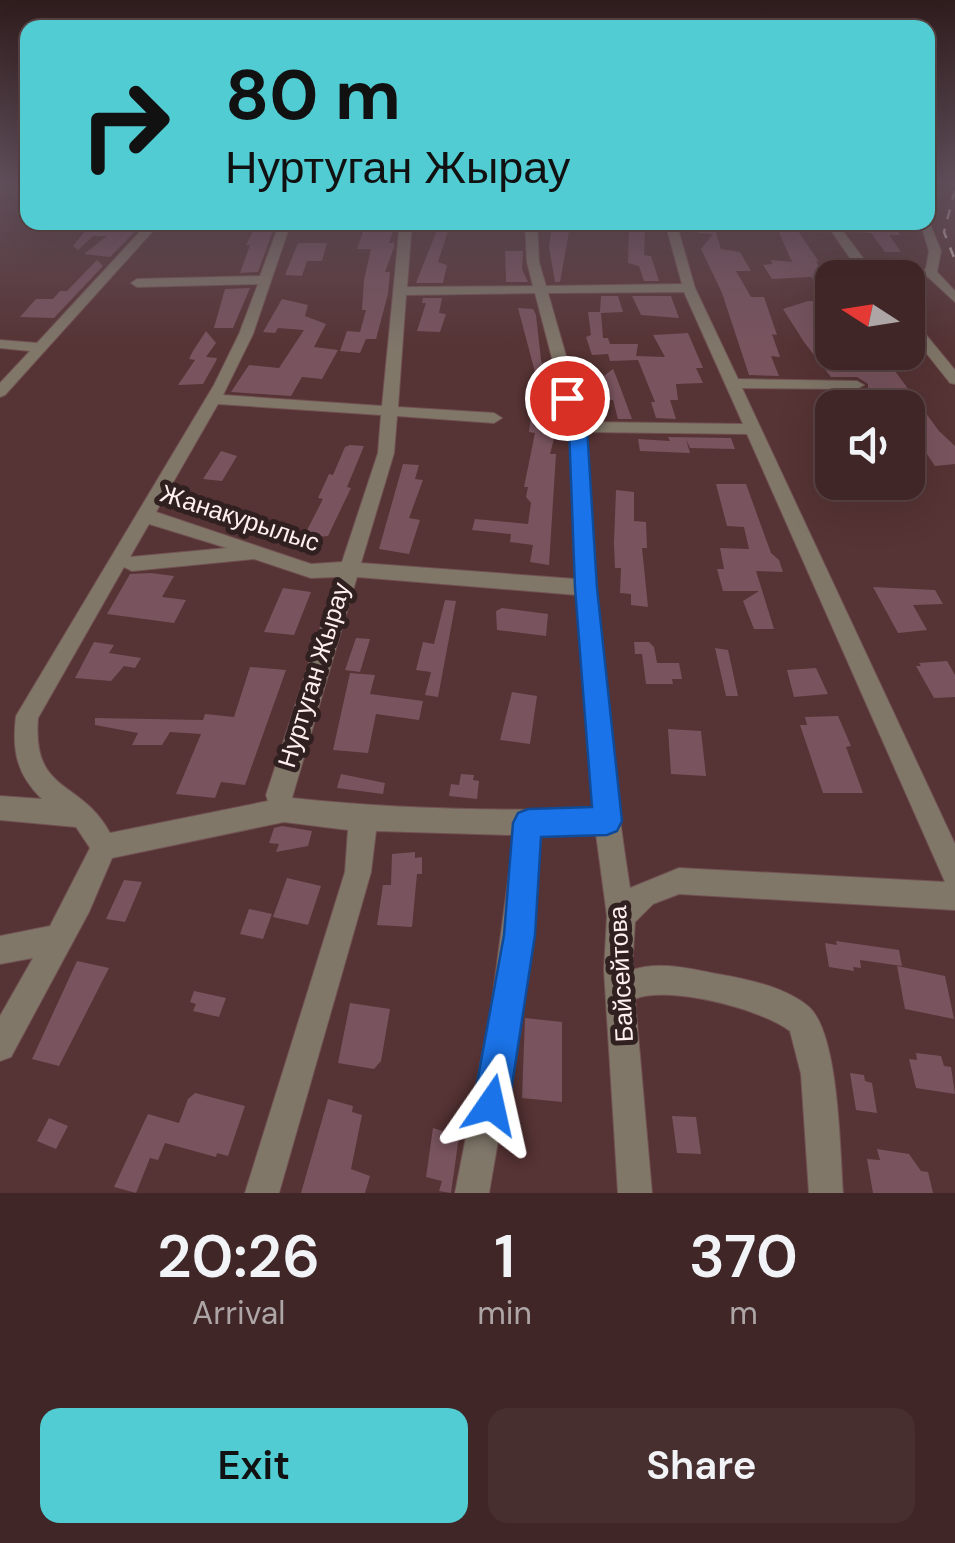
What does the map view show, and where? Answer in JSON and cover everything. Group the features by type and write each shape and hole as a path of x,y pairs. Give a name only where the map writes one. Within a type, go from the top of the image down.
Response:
{"street":[{"path":"0,392 140,240"},
{"name":"Жанакурылыс","path":"280,240 246,334 143,516 311,571 348,569 586,588"},
{"name":"Нуртуган Жырау","path":"284,810 278,794 386,453 405,240"},
{"name":"Байсейтова","path":"532,240 533,262 578,427 586,588 607,821 622,916 617,944 635,1193"},
{"path":"675,240 690,288 955,874"},
{"path":"843,240 857,260"},
{"path":"931,240 935,250 931,273"},
{"path":"925,273 931,273 955,298"},
{"path":"138,283 266,280"},
{"path":"401,291 690,288"},
{"path":"925,343 955,380"},
{"path":"0,344 42,348"},
{"path":"732,383 857,384"},
{"path":"212,400 494,418"},
{"path":"578,427 754,429"},
{"path":"104,847 88,820 41,782 27,761 23,736 34,699 143,516"},
{"path":"132,564 257,552"},
{"path":"0,808 80,815"},
{"path":"104,847 284,810 354,818 607,821"},
{"path":"262,1193 358,872 363,830 354,818"},
{"path":"472,1193 498,1076 520,935 528,823"},
{"path":"0,1046 104,847"},
{"path":"622,916 644,892 678,881 955,896"},
{"path":"0,950 58,939"},
{"path":"620,991 636,980 658,978 734,990 786,1010 805,1022 814,1050 826,1193"}],"building":[{"path":"78,240 89,240 78,250 73,246"},
{"path":"102,240 127,240 110,257 84,254"},
{"path":"249,240 270,240 258,272 240,273 250,245 246,245"},
{"path":"360,240 394,243 385,272 390,272 388,294 376,339 366,339 360,353 340,351 347,331 360,332 366,310 362,310 364,280 371,249 357,249"},
{"path":"433,240 445,240 438,262 447,265 443,283 416,283"},
{"path":"550,240 568,240 560,282 555,282"},
{"path":"629,240 645,240 644,255 651,256 659,281 644,281 639,266 628,263"},
{"path":"708,240 718,240 721,249 740,252 751,271 736,271 751,297 764,297 777,335 772,334 780,357 771,356 779,376 749,375 722,293 701,249"},
{"path":"782,240 804,240 818,260 815,282 811,277 772,279 763,265 772,264 771,260 792,262"},
{"path":"876,240 892,240 901,252 885,252"},
{"path":"298,243 327,243 322,261 307,261 302,276 285,275"},
{"path":"505,251 523,251 522,269 528,282 506,282"},
{"path":"97,260 103,266 54,318 20,317 36,299 53,299 60,291 67,291"},
{"path":"250,288 233,328 214,328 225,289"},
{"path":"601,296 618,296 623,312 601,313 603,338 608,338 610,344 638,344 636,356 665,357 653,335 688,333 703,368 696,368 703,383 676,384 678,400 670,400 676,419 656,418 651,402 655,402 638,360 610,361 608,354 592,355 586,337 591,335 588,312 600,312"},
{"path":"632,296 671,296 679,318 641,315"},
{"path":"423,298 442,298 439,313 446,314 440,332 417,331 426,303 422,303"},
{"path":"282,299 308,305 305,316 326,324 314,347 338,350 322,379 302,377 291,396 231,392 249,365 279,368 304,330 278,328 275,333 263,332"},
{"path":"815,301 815,356 783,309"},
{"path":"518,308 533,309 536,315 541,360 553,396 550,425 556,431 550,454 556,454 549,565 530,562 533,545 510,542 511,534 472,530 475,519 528,524 531,503 526,497 528,487 524,487 535,433 529,432 532,376 536,376"},
{"path":"206,331 216,343 206,357 217,358 216,361 203,384 178,385 195,360 189,359"},
{"path":"613,369 632,419 618,419 613,400 590,401 587,390 605,389 601,378"},
{"path":"826,370 894,370 909,390 868,390 868,384 857,377 831,377"},
{"path":"925,412 955,446 955,464 935,466 925,451"},
{"path":"668,437 731,438 735,449 690,448 686,439 690,453 640,451 638,439 670,441"},
{"path":"364,446 347,487 351,488 328,536 303,538 323,499 318,498 329,474 333,475 345,447"},
{"path":"221,451 237,456 222,481 203,479"},
{"path":"403,464 419,465 415,479 423,480 409,518 420,520 409,554 379,549"},
{"path":"716,484 746,484 771,553 779,560 783,572 756,571 774,629 754,629 743,601 759,591 723,591 717,569 724,569 720,548 749,549 744,527 727,526"},
{"path":"616,490 634,492 634,521 646,522 647,548 642,548 648,607 631,605 631,594 620,593 621,568 615,568 614,543"},
{"path":"130,574 174,576 162,597 186,600 174,623 107,614"},
{"path":"873,587 935,590 943,604 913,605 927,630 898,633"},
{"path":"283,588 311,592 294,635 264,632"},
{"path":"445,600 456,601 438,697 425,695 431,672 416,670 423,642 434,644"},
{"path":"502,608 548,614 546,636 497,630 496,611"},
{"path":"356,638 370,639 360,672 345,670"},
{"path":"94,642 114,645 109,653 141,658 135,668 124,666 111,681 75,678"},
{"path":"634,642 649,642 657,663 679,663 682,679 672,679 673,684 646,684 642,654 635,654"},
{"path":"715,648 728,650 738,696 726,696"},
{"path":"947,661 955,675 955,697 934,698 916,666"},
{"path":"250,667 286,670 245,785 221,782 215,798 176,794 201,734 170,732 162,745 132,745 138,733 95,725 95,718 203,720 205,714 234,717"},
{"path":"816,668 828,694 794,697 787,670"},
{"path":"350,673 375,675 370,694 423,701 419,720 376,714 368,753 333,750"},
{"path":"512,692 537,696 530,744 500,740"},
{"path":"838,716 851,746 846,747 863,793 823,793 800,725 807,725 805,717"},
{"path":"668,729 701,731 706,776 671,774"},
{"path":"341,774 385,783 383,794 337,788"},
{"path":"461,774 474,775 473,780 479,781 477,799 449,796 451,784 459,785"},
{"path":"274,828 312,831 308,846 276,852 279,844 269,843"},
{"path":"415,852 415,858 422,857 422,874 417,874 412,927 377,925 383,885 391,885 392,854"},
{"path":"287,878 321,886 308,925 273,917"},
{"path":"124,880 142,882 125,922 106,919"},
{"path":"249,909 272,914 263,939 240,934"},
{"path":"836,941 899,950 902,966 860,960 861,968 853,967 854,971 829,967 825,943 837,945"},
{"path":"77,961 109,968 59,1066 32,1059"},
{"path":"897,966 945,976 954,1019 905,1009"},
{"path":"194,991 226,998 219,1017 193,1011 196,1004 190,1002"},
{"path":"350,1003 390,1009 381,1061 374,1069 338,1063"},
{"path":"525,1018 562,1022 562,1102 522,1098"},
{"path":"916,1053 941,1056 944,1066 951,1067 955,1094 916,1088 909,1059 917,1060"},
{"path":"850,1073 864,1075 865,1081 872,1083 877,1113 856,1110"},
{"path":"195,1093 245,1106 228,1156 217,1153 216,1157 165,1143 158,1160 150,1158 136,1193 114,1187 148,1114 179,1123 188,1099"},
{"path":"328,1099 353,1106 352,1112 362,1115 351,1169 370,1176 365,1193 301,1193"},
{"path":"672,1116 696,1117 701,1154 677,1153"},
{"path":"49,1118 68,1126 56,1149 37,1141"},
{"path":"433,1128 459,1136 451,1193 439,1191 442,1181 426,1177"},
{"path":"877,1149 909,1154 921,1171 928,1172 933,1193 873,1193 867,1159 880,1160"}],"railway":[{"path":"947,240 955,260"}],"route":[{"path":"491,1105 520,935 528,823 607,821 586,588 578,427 567,398"}]}
